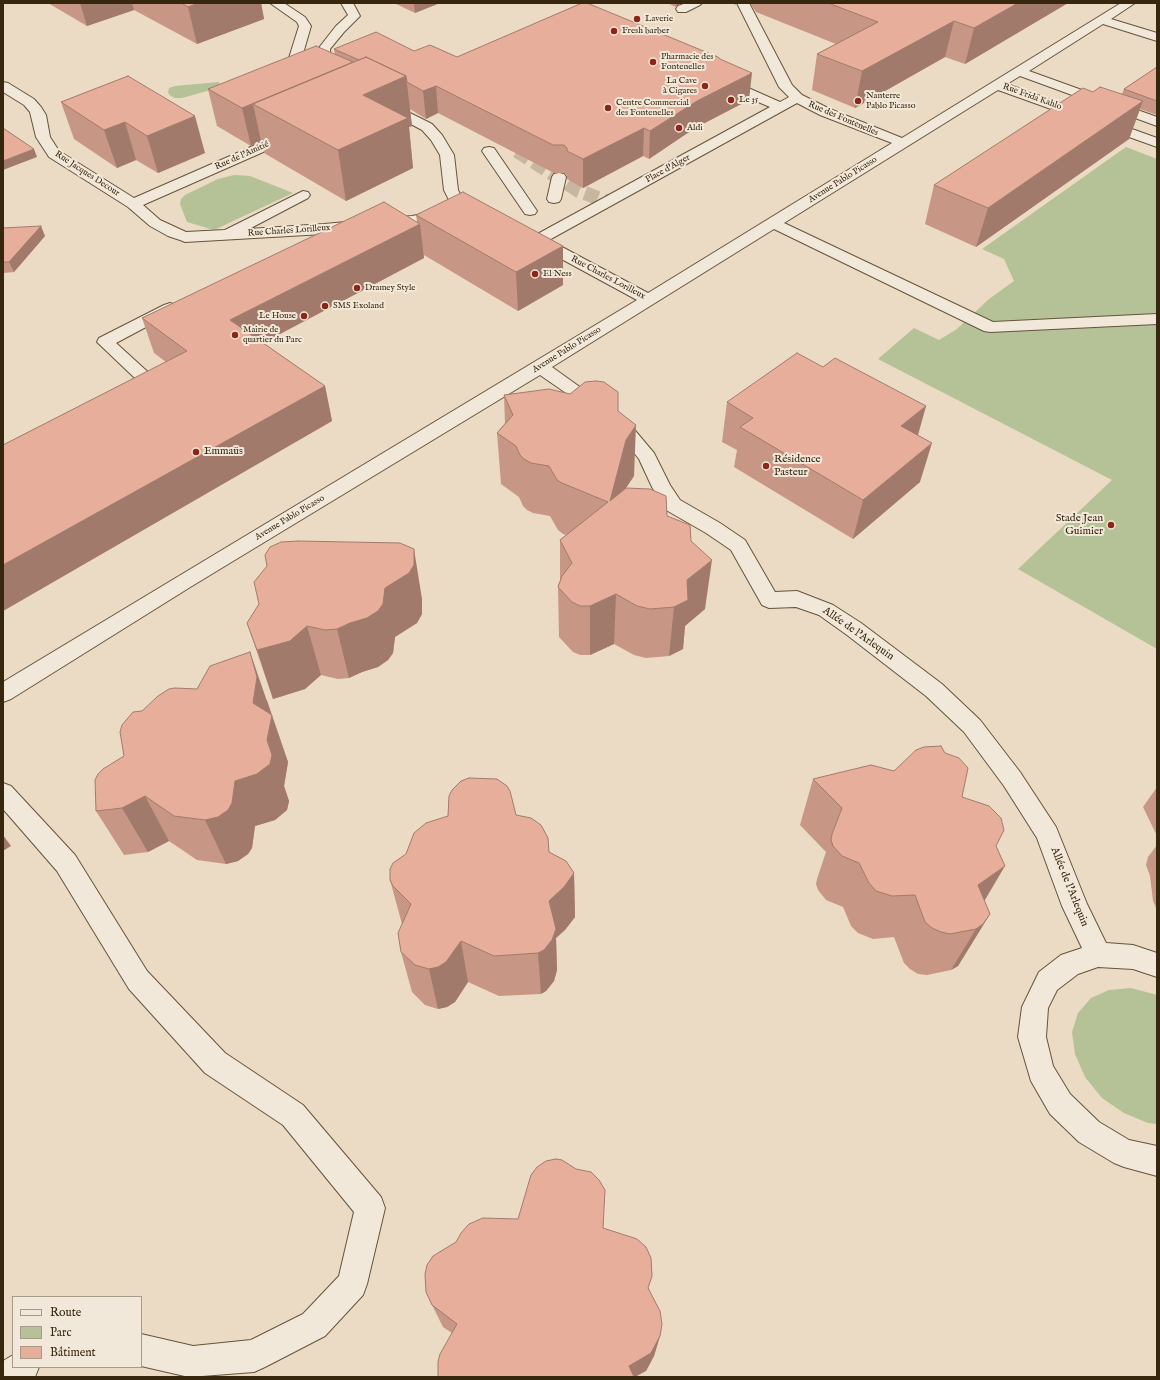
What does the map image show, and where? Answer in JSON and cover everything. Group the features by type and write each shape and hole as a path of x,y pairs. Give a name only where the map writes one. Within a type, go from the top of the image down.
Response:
{"street":[{"path":"276,3 300,20 305,26 295,58 309,70 343,85"},
{"path":"331,79 325,64 324,49 340,29 354,16 347,3"},
{"path":"682,9 696,3"},
{"name":"Rue des Fontenelles","path":"743,3 786,87 797,98 825,112 903,143"},
{"name":"Avenue Pablo Picasso","path":"3,693 185,581 540,367 1129,3"},
{"path":"1107,17 1157,29"},
{"path":"1107,17 1157,37"},
{"path":"1018,71 1157,122"},
{"path":"723,82 780,107"},
{"name":"Rue Frida Kahlo","path":"997,84 1157,143"},
{"name":"Rue Jacques Decour","path":"3,86 29,102 36,110 39,116 43,137 54,154 133,204"},
{"name":"Place d'Alger","path":"532,237 797,98"},
{"name":"Rue Charles Lorilleux","path":"133,204 155,223 185,237 324,230 412,220 464,212 451,190 447,155 437,138 427,127 407,115 373,99"},
{"name":"Rue de l'Amitié","path":"133,204 300,130"},
{"path":"489,151 530,211"},
{"path":"554,199 559,177"},
{"path":"222,236 303,195"},
{"path":"773,223 901,283 990,328 1157,319"},
{"path":"289,248 324,230"},
{"name":"Rue Charles Lorilleux","path":"532,237 649,300"},
{"path":"124,398 152,384 104,342 183,302"},
{"name":"Allée de l'Arlequin","path":"540,367 592,402 621,425 647,457 661,487 673,505 714,528 738,545 760,580 769,600 797,599 826,610 854,629 934,690 972,726 1012,779 1047,834 1076,906 1098,955"},
{"path":"3,793 66,863 138,980 215,1063 293,1115 370,1208 352,1284 314,1325 254,1356 193,1362 142,1350"},
{"path":"1157,965 1133,957 1098,955 1070,964 1048,981 1035,1007 1032,1037 1041,1071 1060,1104 1089,1132 1124,1153 1157,1161"},
{"path":"6,1377 21,1368"}],"green space":[{"path":"219,82 221,87 182,98 175,98 168,93 169,88 175,86"},
{"path":"1126,147 1157,159 1157,649 1018,569 1112,480 878,359 914,328 939,340 957,329 989,299 1014,281 1004,259 982,249"},
{"path":"234,175 250,176 293,193 214,230 187,222 180,204 181,199 185,195 218,179"},
{"path":"1131,988 1157,995 1157,1124 1148,1123 1124,1113 1102,1098 1085,1077 1075,1054 1072,1032 1078,1013 1091,998 1109,990"}],"building":[{"path":"181,3 198,3 188,7"},
{"path":"582,3 587,3 718,57 752,73 697,101 650,131 644,128 583,159 567,151 567,148 564,145 553,145 436,86 423,91 407,82 406,76 366,57 359,60 334,49 376,32 414,51 430,45 457,57"},
{"path":"828,3 1018,3 974,28 954,21 862,71 817,54 878,22"},
{"path":"316,46 353,62 242,108 208,89"},
{"path":"366,57 406,76 363,95 408,118 338,150 253,104"},
{"path":"1157,67 1157,101 1124,89"},
{"path":"128,76 195,116 147,136 125,122 104,130 61,102"},
{"path":"1100,87 1143,101 988,208 934,185 1083,88 1093,92"},
{"path":"3,128 34,149 3,161"},
{"path":"463,192 563,246 516,272 416,215"},
{"path":"384,202 420,224 230,320 325,386 3,565 3,445 187,351 142,318"},
{"path":"41,226 9,262 3,262 3,228"},
{"path":"797,353 823,367 835,358 926,406 901,426 932,443 863,500 740,427 753,418 727,402"},
{"path":"585,382 604,382 618,392 618,411 636,425 626,440 610,501 626,488 650,489 666,496 667,516 690,525 691,541 712,560 687,580 688,600 674,607 650,609 637,606 616,594 590,606 580,606 572,602 558,587 562,576 572,563 560,540 608,502 557,480 549,466 531,463 524,459 520,455 516,446 497,433 513,415 504,395 549,389 570,394"},
{"path":"281,542 400,543 414,549 414,565 409,573 385,588 383,604 378,611 367,618 337,629 325,630 307,626 290,641 257,650 247,623 259,604 254,582 267,566 265,555 270,547"},
{"path":"250,652 257,677 253,703 272,715 267,740 272,755 270,764 257,774 235,781 232,803 228,810 218,817 205,820 174,816 145,796 122,808 96,811 95,780 103,769 124,756 120,732 122,725 133,712 142,711 158,696 169,689 197,689 210,666"},
{"path":"941,746 945,753 959,758 968,768 962,797 989,806 1001,818 1004,830 996,846 1005,866 978,885 990,914 983,924 976,929 950,934 932,928 925,922 915,895 892,896 876,891 869,883 859,863 842,856 833,846 831,840 832,834 842,808 813,779 871,765 894,771 916,750 924,747"},
{"path":"469,778 497,779 507,786 510,791 516,815 531,818 541,825 548,838 549,852 566,861 574,873 564,887 549,901 556,929 552,940 544,950 538,953 494,956 461,941 446,962 438,967 429,969 415,965 401,952 398,933 411,904 393,886 390,880 390,869 393,863 406,854 414,833 426,823 448,816 449,796 452,790 461,781"},
{"path":"556,1159 562,1160 576,1169 591,1172 599,1180 605,1190 603,1228 637,1239 646,1247 651,1258 652,1276 648,1288 660,1311 662,1324 660,1336 651,1353 629,1366 634,1377 438,1376 438,1362 440,1354 457,1324 432,1305 426,1292 425,1274 427,1265 433,1256 456,1242 461,1233 469,1224 483,1218 518,1219 531,1175 537,1167 546,1161"}],"tunnel":[{"path":"517,151 579,191 609,202"}],"place":[{"name":"Laverie","path":"637,19"},
{"name":"Fresh barber","path":"614,31"},
{"name":"Pharmacie des Fontenelles","path":"653,62"},
{"name":"La Cave à Cigares","path":"705,86"},
{"name":"Le 35","path":"731,100"},
{"name":"Nanterre Pablo Picasso","path":"858,101"},
{"name":"Centre Commercial des Fontenelles","path":"608,108"},
{"name":"Aldi","path":"679,128"},
{"name":"El Ness","path":"535,274"},
{"name":"Dramey Style","path":"357,288"},
{"name":"SMS Exoland","path":"325,306"},
{"name":"Le House","path":"304,316"},
{"name":"Mairie de quartier du Parc","path":"235,335"},
{"name":"Emmaüs","path":"196,452"},
{"name":"Résidence Pasteur","path":"766,466"},
{"name":"Stade Jean Guimier","path":"1111,525"}]}
